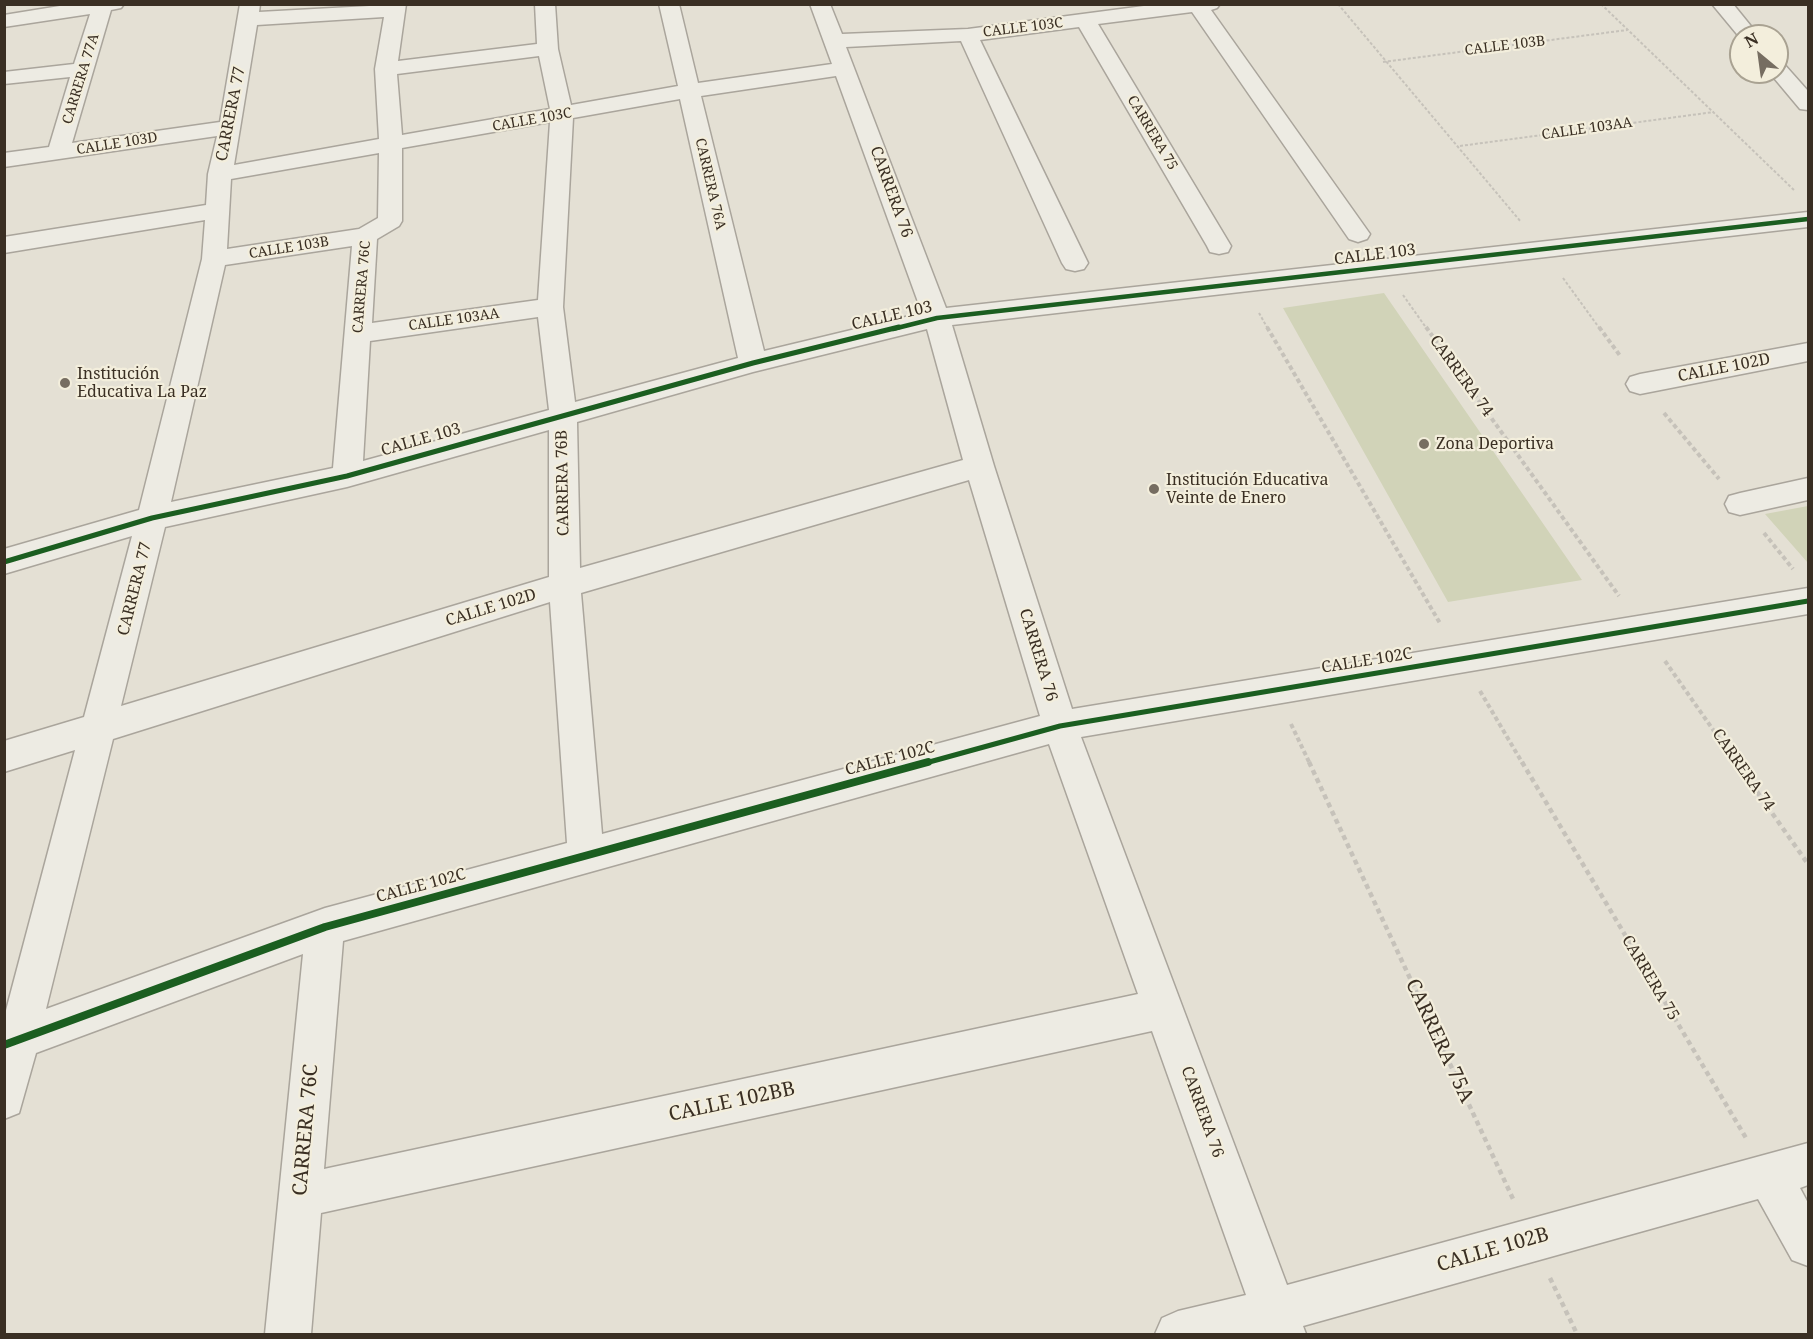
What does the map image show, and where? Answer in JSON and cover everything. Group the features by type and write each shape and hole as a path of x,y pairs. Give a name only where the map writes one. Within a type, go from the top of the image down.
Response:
{"street":[{"name":"CARRERA 76B","path":"545,4 548,49 562,115 550,307 563,414 565,585 586,856"},
{"name":"CARRERA 76A","path":"669,4 753,363"},
{"name":"CARRERA 76","path":"820,4 937,318 979,466 1060,726 1279,1323"},
{"path":"1722,4 1739,24"},
{"path":"4,21 107,5"},
{"name":"CARRERA 77A","path":"58,153 107,5"},
{"path":"1204,5 1358,234"},
{"name":"CALLE 103C","path":"220,174 688,91 840,55 968,35 1204,5"},
{"path":"249,12 396,7"},
{"name":"CARRERA 76C","path":"347,476 364,236 390,221 391,145 386,69 396,7"},
{"name":"CARRERA 77","path":"4,1098 11,1042 100,727 214,259 215,212 220,174 249,12"},
{"name":"CARRERA 75","path":"1085,20 1219,246"},
{"path":"968,35 1075,263"},
{"path":"386,69 548,49"},
{"path":"4,78 84,69"},
{"path":"1789,82 1809,104"},
{"name":"CALLE 103D","path":"4,160 230,127"},
{"name":"CALLE 103","path":"4,562 152,518 347,476 563,414 753,363 937,318 1383,268 1805,208"},
{"path":"4,244 215,212"},
{"name":"CALLE 103B","path":"214,259 364,236"},
{"name":"CALLE 103AA","path":"358,334 550,307"},
{"name":"CALLE 102D","path":"1641,384 1809,352"},
{"name":"CALLE 102D","path":"4,757 565,585 979,466"},
{"path":"1740,504 1809,489"},
{"name":"CALLE 102C","path":"11,1042 325,927 1060,726 1809,601"},
{"name":"CARRERA 76C","path":"288,1335 325,927"},
{"name":"CALLE 102BB","path":"300,1196 1164,1008"},
{"name":"CALLE 102B","path":"1178,1335 1279,1323 1532,1239 1809,1164"},
{"path":"1768,1175 1809,1244"}],"path":[{"path":"1601,4 1714,112 1805,208"},
{"path":"1242,284 1430,606"}],"green space":[{"name":"Zona Deportiva","path":"1384,293 1582,580 1448,602 1283,308"},
{"path":"1808,506 1808,563 1765,514"}],"cycle path":[{"path":"4,562 152,518 347,476 753,363 937,318 1808,219"},
{"path":"4,1045 325,927 1060,726 1808,601"}],"place":[{"name":"Institución Educativa La Paz","path":"65,383"},
{"name":"Zona Deportiva","path":"1424,444"},
{"name":"Institución Educativa Veinte de Enero","path":"1154,489"}]}
